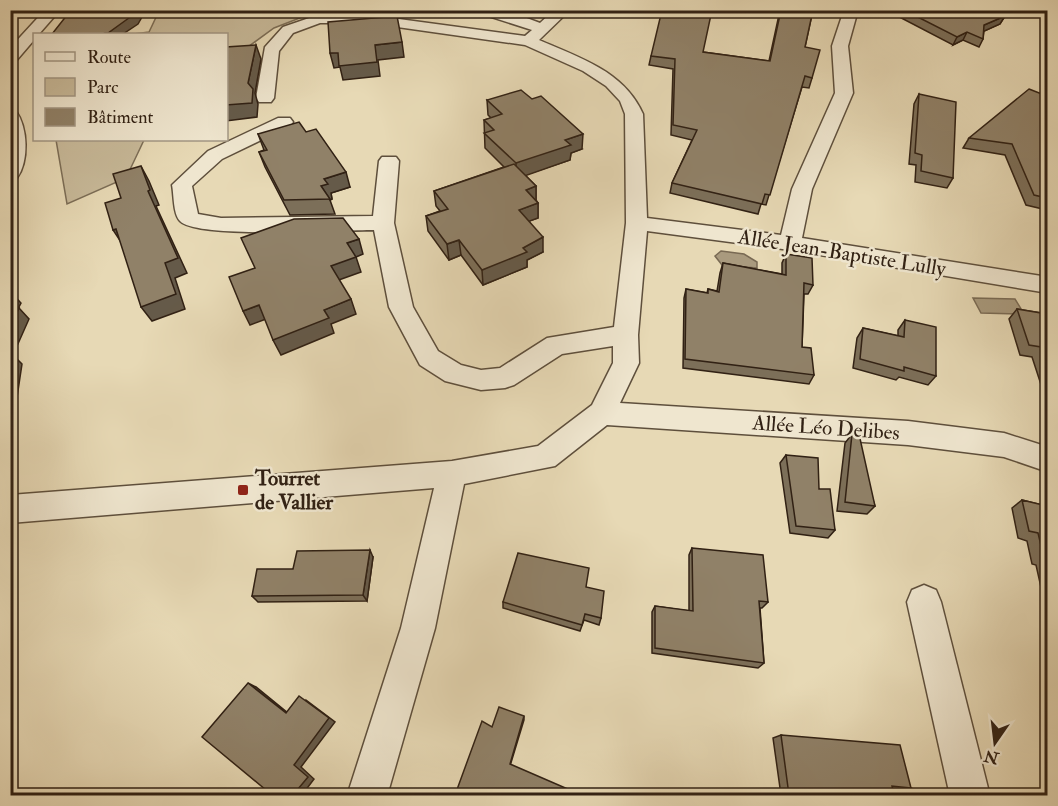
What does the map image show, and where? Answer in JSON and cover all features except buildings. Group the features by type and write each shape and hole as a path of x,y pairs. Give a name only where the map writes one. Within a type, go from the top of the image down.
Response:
{"street":[{"path":"10,58 53,10"},
{"path":"10,509 452,474 545,457 602,413 626,363 626,335 637,223 634,114 628,100 612,82 498,13 484,10"},
{"path":"265,98 271,50 288,30 318,20 369,18 536,35 563,10"},
{"path":"790,243 802,189 844,93 840,46 851,10"},
{"path":"10,115 14,122 14,162 10,174"},
{"path":"284,122 215,155 182,185 188,218 201,223 221,225 383,223"},
{"path":"389,161 383,223 401,307 429,358 454,374 481,381 505,378 556,345 626,335"},
{"name":"Allée Jean-Baptiste Lully","path":"637,223 790,243 1047,285"},
{"name":"Allée Léo Delibes","path":"602,413 908,433 1004,445 1047,460"},
{"path":"367,795 418,628 452,474"},
{"path":"924,602 970,795"}],"green space":[{"path":"159,11 368,11 310,14 274,28 245,49 228,54 228,33 142,33 149,32"},
{"path":"56,141 144,141 126,178 67,204"}],"shaded area":[{"path":"721,251 744,254 757,262 757,268 722,265 715,256"},
{"path":"973,298 1015,299 1023,312 1022,314 981,313"}],"place":[{"name":"Tourret de Vallier","path":"243,490"}]}
